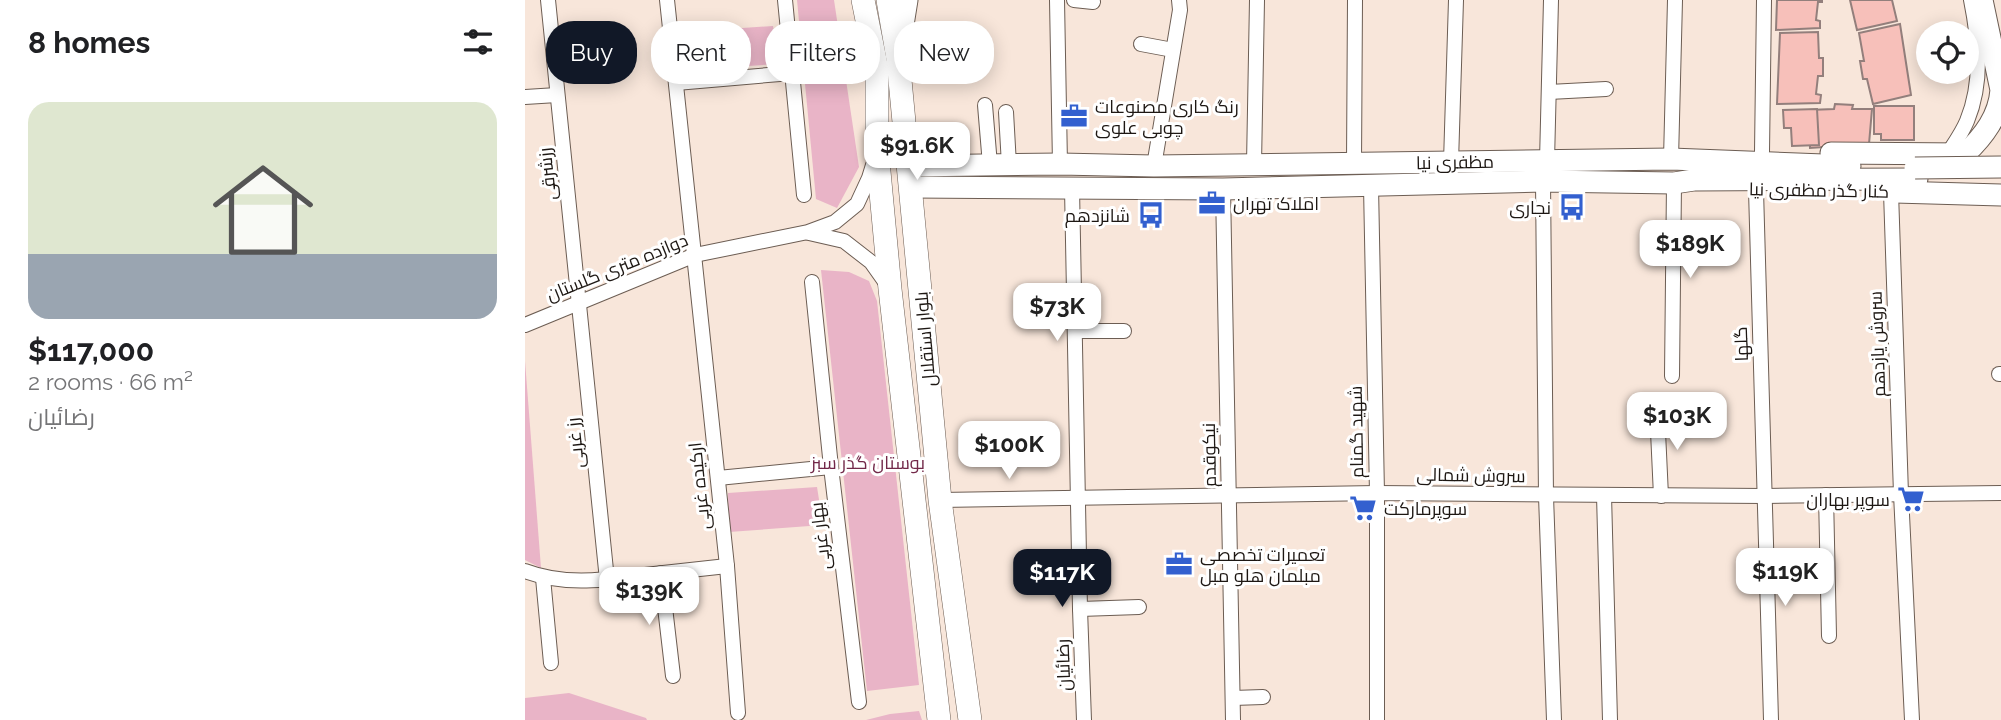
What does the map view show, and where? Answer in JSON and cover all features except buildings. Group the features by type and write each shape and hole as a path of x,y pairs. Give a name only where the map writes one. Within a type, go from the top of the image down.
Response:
{"main road":[{"name":"بلوار استقلال","path":"863,0 877,70 877,150 890,289 939,720"},
{"name":"بلوار استقلال","path":"888,0 894,35"},
{"path":"904,21 907,0"},
{"path":"1671,159 1762,152 1956,155 1981,139 2000,104 2001,90 1982,0"},
{"path":"1993,0 2001,38"},
{"name":"بلوار استقلال","path":"901,84 940,500 970,720"},
{"path":"1956,155 1970,166 1964,193"},
{"name":"مظفری نیا","path":"910,177 954,188 1223,189 1371,186 1671,159 2001,181"},
{"name":"مظفری نیا","path":"910,177 944,166 1451,162 1674,184 1694,180 1916,174 2001,167"},
{"path":"944,166 938,171 937,178 954,188"},
{"name":"کنار گذر مظفری نیا","path":"1674,184 1756,190 2001,195"}],"street":[{"name":"رزشرقی","path":"548,0 580,303"},
{"name":"ارکیده غربی","path":"667,0 669,21"},
{"path":"785,0 787,21"},
{"path":"1057,0 1060,164"},
{"path":"1074,0 1093,2"},
{"path":"1154,166 1180,10 1179,0"},
{"path":"1254,164 1257,0"},
{"path":"1354,163 1355,0"},
{"path":"1451,162 1456,0"},
{"path":"1551,0 1545,171 1546,496 1555,720"},
{"path":"1671,159 1675,0"},
{"path":"1762,152 1764,0"},
{"path":"1956,155 1975,92 1979,54 1971,0"},
{"path":"1140,44 1173,50"},
{"name":"ارکیده غربی","path":"676,84 727,566 738,713"},
{"path":"793,84 804,195"},
{"path":"1549,92 1606,89"},
{"path":"525,97 557,95"},
{"path":"985,105 1000,165"},
{"path":"1000,165 1006,112"},
{"path":"808,232 835,222 857,204 869,178 877,150"},
{"path":"1672,376 1674,184"},
{"name":"شهید گمنام","path":"1371,186 1377,493 1377,720"},
{"name":"رضائیان","path":"1072,188 1084,720"},
{"name":"نیکوقدم","path":"1223,189 1233,720"},
{"name":"گلها","path":"1756,190 1771,720"},
{"name":"سروش یازدهم","path":"1891,192 1912,720"},
{"path":"808,232 843,241 871,262 890,289"},
{"name":"دوازده متری گلستان","path":"525,325 695,255 808,232"},
{"name":"بهار غربی","path":"812,282 859,702"},
{"name":"رز غربی","path":"580,303 607,580"},
{"path":"1075,331 1125,331"},
{"path":"1657,410 1661,496"},
{"path":"717,478 831,467"},
{"name":"سروش شمالی","path":"940,500 1377,493 1546,496 2001,493"},
{"path":"1604,495 1610,720"},
{"path":"1826,495 1829,636"},
{"path":"525,571 544,578 578,581 727,566"},
{"path":"661,573 673,676"},
{"path":"544,578 551,663"},
{"path":"1080,609 1139,607"},
{"path":"1233,698 1263,697"}],"green space":[{"path":"797,0 834,0 837,21 799,21"},
{"path":"751,27 765,27 765,65 751,66"},
{"path":"805,84 847,84 859,167 837,208 816,199"},
{"name":"بوستان گذر سبز","path":"821,270 849,272 869,281 877,301 919,685 867,691"},
{"path":"525,361 541,568 525,560"},
{"path":"817,487 823,525 729,532 728,493"},
{"path":"569,693 647,720 525,720 525,698"},
{"path":"919,711 922,720 866,720 890,714"}],"place":[{"name":"رنگ کاری مصنوعات چوبی علوی","path":"1074,116"},
{"name":"املاک تهران","path":"1212,203"},
{"name":"نجاری","path":"1572,207"},
{"name":"شانزدهم","path":"1151,215"},
{"name":"سوپر بهاران","path":"1911,499"},
{"name":"سوپرمارکت","path":"1363,508"},
{"name":"تعمیرات تخصصی مبلمان هلو مبل","path":"1179,564"}]}
